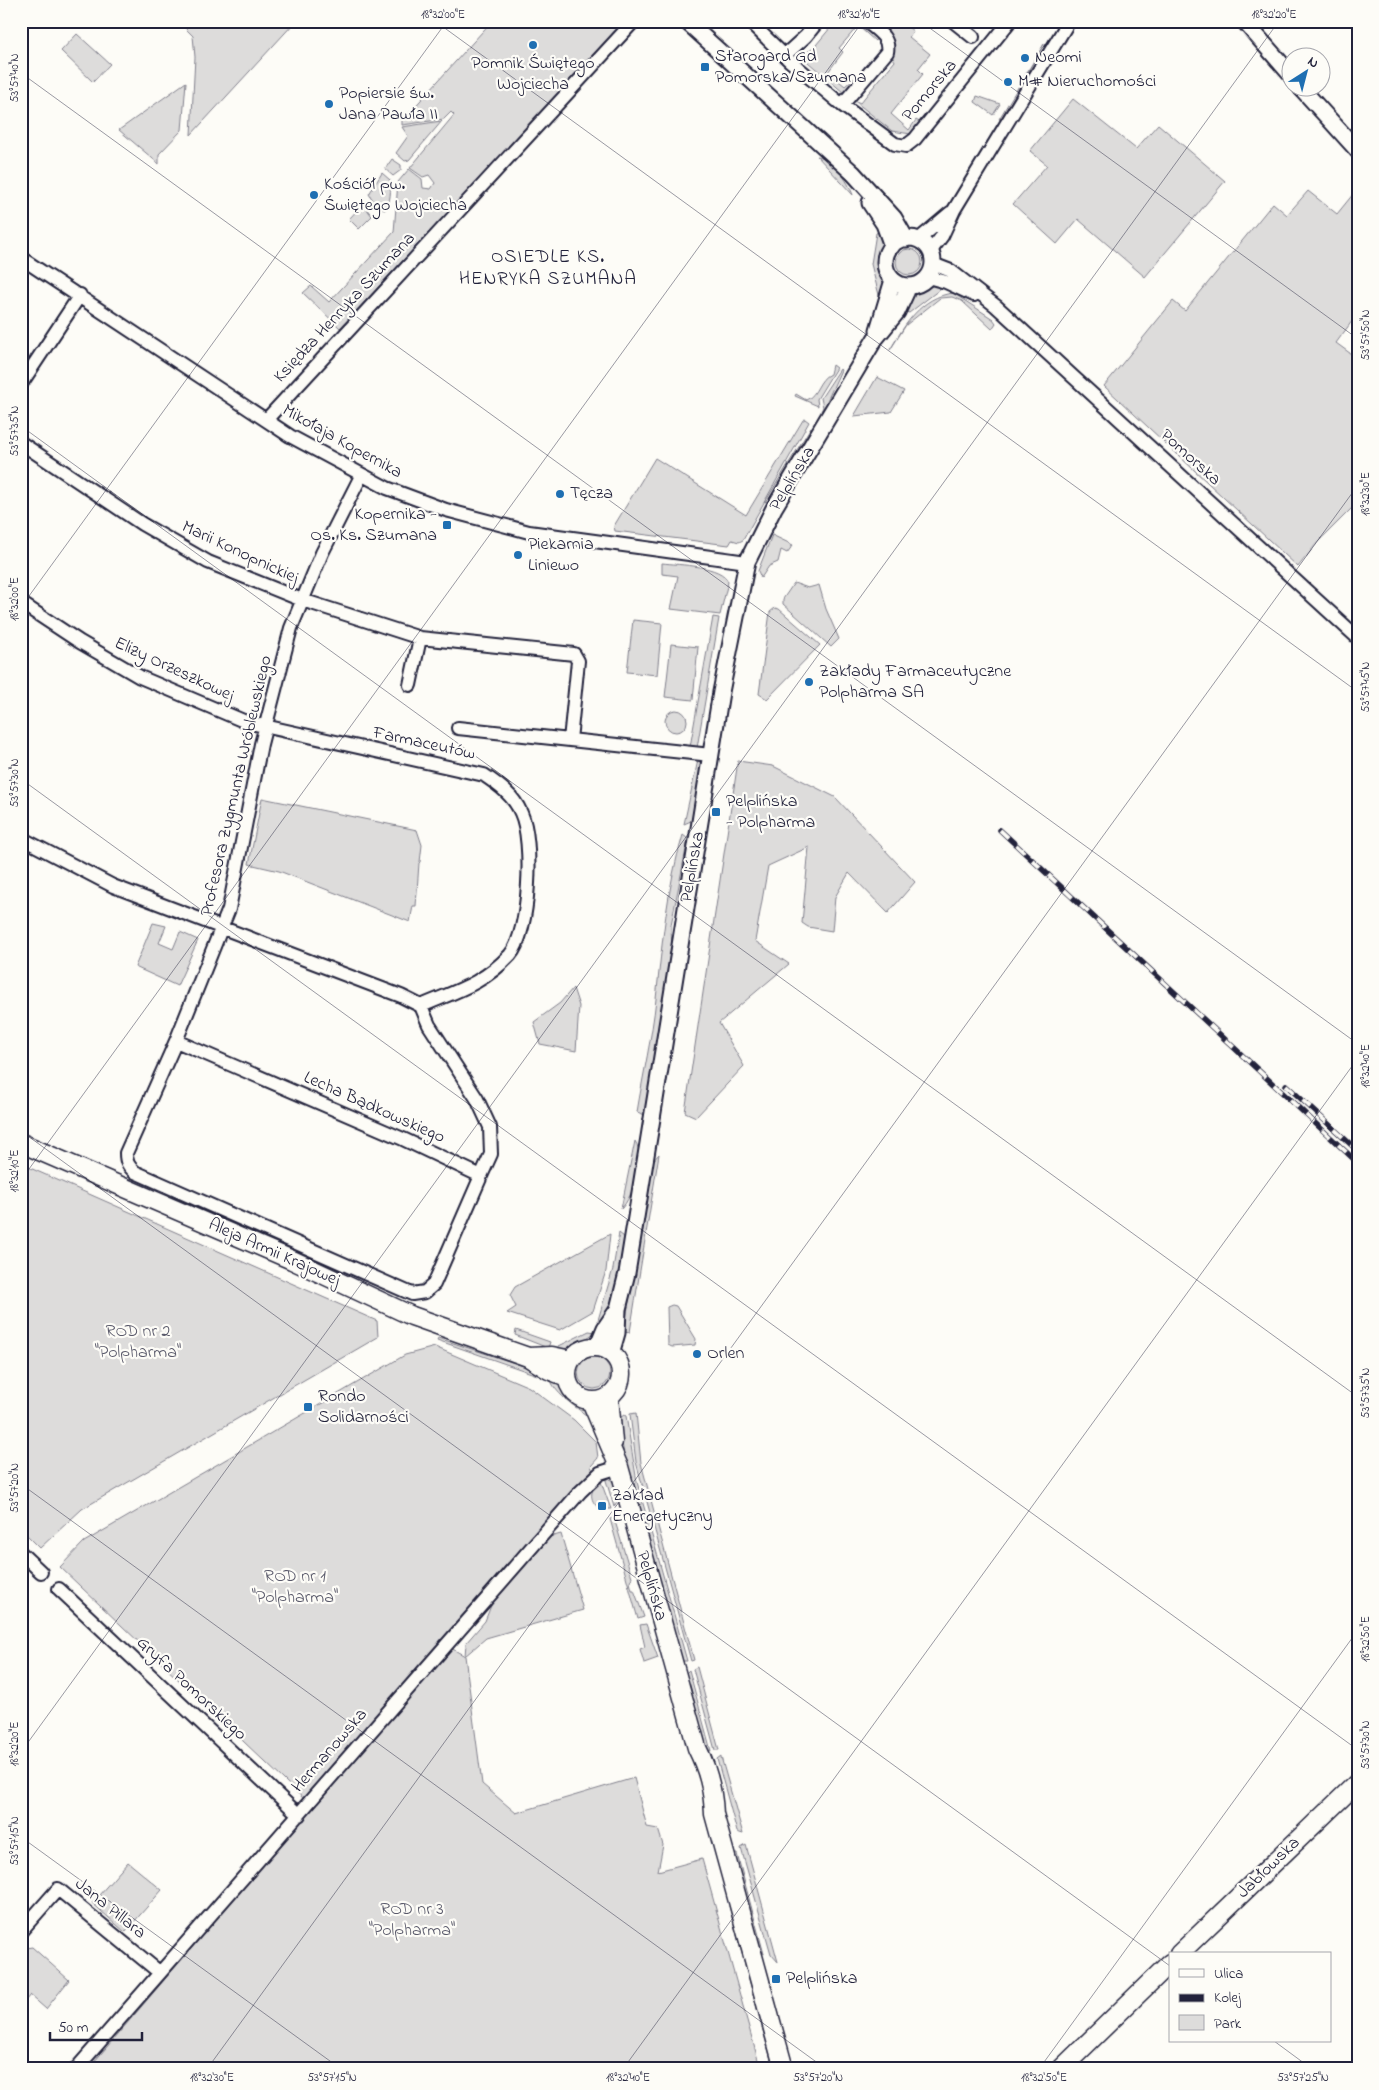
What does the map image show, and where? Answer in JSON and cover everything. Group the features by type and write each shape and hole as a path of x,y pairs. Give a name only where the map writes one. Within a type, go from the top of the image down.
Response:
{"main road":[{"name":"Aleja Armii Krajowej","path":"21,1143 292,1260 412,1316 528,1357 549,1370 567,1377"},
{"path":"582,1350 604,1351 620,1367 621,1374 617,1387 609,1397 591,1401 578,1396 572,1391 567,1377 571,1360 582,1350"},
{"name":"Aleja Armii Krajowej","path":"528,1357 552,1356 571,1360"},
{"name":"Pelplińska","path":"609,1397 616,1460"},
{"name":"Pelplińska","path":"591,1401 616,1460 697,1748 700,1782 714,1814 780,2067"},
{"name":"Jabłowska","path":"1181,1952 1358,1782"},
{"path":"1061,2069 1169,1963"}],"street":[{"name":"Księdza Henryka Szumana","path":"266,420 634,21"},
{"path":"686,21 845,167 894,218 930,264"},
{"name":"Pomorska","path":"749,21 842,105 895,144 906,146 915,139 1010,21"},
{"path":"784,54 806,36 818,21"},
{"path":"842,105 887,52 888,45 885,38 866,21"},
{"path":"953,21 973,38"},
{"path":"954,210 912,240 892,246 887,254 885,263 887,272 893,280 909,286 923,282 954,210 1069,21"},
{"path":"1244,21 1282,65"},
{"path":"1311,98 1358,151"},
{"path":"845,167 884,224 892,246"},
{"name":"Mikołaja Kopernika","path":"21,258 266,420 318,453 361,476 438,508 504,527 549,536 747,562"},
{"name":"Pomorska","path":"930,264 946,282 996,306 1358,638"},
{"name":"Pelplińska","path":"875,339 893,280"},
{"name":"Pelplińska","path":"604,1351 618,1332 618,1309 627,1273 734,619 747,562 774,508 875,339 897,312 909,286"},
{"path":"21,384 80,296"},
{"name":"Marii Konopnickiej","path":"21,443 142,524 200,557 302,600 420,638 574,654 578,661 570,740"},
{"name":"Profesora Zygmunta Wróblewskiego","path":"126,1160 126,1153 176,1041 229,909 265,727 291,628 322,553 361,476"},
{"name":"Elizy Orzeszkowej","path":"21,603 80,642 140,677 246,722 265,727"},
{"path":"410,685 420,638"},
{"name":"Farmaceutów","path":"265,727 362,750 469,770 484,775 498,785 518,806 525,824 529,853 523,923 517,942 511,953 486,977 467,988 421,1006"},
{"path":"458,728 711,755"},
{"path":"21,838 113,886 401,996 421,1006 429,1025 477,1099 490,1127 491,1154 481,1176"},
{"name":"Lecha Bądkowskiego","path":"176,1041 395,1135 481,1176"},
{"name":"Aleja Armii Krajowej","path":"126,1160 129,1167 135,1172 412,1294 425,1292 434,1284 481,1176"},
{"name":"Hermanowska","path":"76,2069 580,1492 616,1460"},
{"path":"21,1553 41,1572"},
{"name":"Gryfa Pomorskiego","path":"59,1589 299,1815"},
{"name":"Jana Pillara","path":"21,1931 58,1889 159,1972"}],"green space":[{"path":"178,21 296,21 191,135 195,57 193,36"},
{"path":"492,21 626,21 340,328 303,293 311,286 329,302 394,232 398,182 409,169 422,179 423,188 431,189 435,183 429,175 423,177 410,168 454,115 451,112 444,119 402,125 402,121"},
{"path":"836,21 862,21 878,35 875,41 858,26 839,48 843,52 828,72 845,86 853,79 856,81 844,93 794,50 802,56 816,45"},
{"path":"872,21 900,21 913,31 909,37 930,54 918,69 923,74 891,114 909,130 916,120 921,123 911,134 892,131 852,99 860,103 895,61"},
{"path":"77,34 110,64 93,82 61,51"},
{"path":"1044,44 1001,120 999,119"},
{"path":"186,82 182,130 159,154 159,164 119,130"},
{"path":"977,96 1000,104 993,115 975,102"},
{"path":"1073,99 1136,149 1158,124 1225,181 1145,277 1078,219 1057,244 1013,204 1047,165 1030,151"},
{"path":"442,121 409,160 405,161 396,153 408,136 402,127"},
{"path":"817,156 829,161 839,171 848,183 853,195"},
{"path":"392,159 401,165 401,170 393,176 385,169"},
{"path":"382,173 390,180 389,200 385,210 378,208 369,194"},
{"path":"1308,191 1337,214 1354,193 1358,196 1358,313 1336,343 1358,359 1358,502 1317,543 1298,567 1104,386 1173,301 1185,311 1273,203 1287,215"},
{"path":"363,204 372,216 359,229 349,219"},
{"path":"882,230 880,262 887,284 880,299 871,264 876,233"},
{"path":"909,249 918,253 922,262 918,271 909,275 900,271 896,262 900,253"},
{"path":"931,284 941,285 939,290 909,313 903,311 910,296"},
{"path":"953,293 993,319 996,323 992,329 962,301 952,297 940,298 906,325 915,313 932,300"},
{"path":"832,365 836,368 817,399 818,406 795,396 796,394 806,400 810,398 823,379 830,374"},
{"path":"840,369 827,401 827,407 821,411 823,407 821,398"},
{"path":"877,377 904,391 891,412 854,416"},
{"path":"805,419 809,422 743,540 739,542 732,540 729,545 615,531 614,526 655,458 746,515"},
{"path":"811,427 810,435 771,500 765,502"},
{"path":"772,535 793,545 787,553 781,550 778,562 769,566 761,578 758,571"},
{"path":"662,563 709,569 724,576 728,582 720,615 671,609 678,576 662,574"},
{"path":"794,583 808,588 819,585 826,609 839,639 831,647 783,604 783,599"},
{"path":"775,608 779,609 820,645 767,699 759,694 770,612"},
{"path":"713,617 719,618 697,748 690,747"},
{"path":"633,620 662,623 657,675 627,672"},
{"path":"671,644 698,647 693,700 665,697"},
{"path":"676,710 684,713 687,721 684,729 676,732 668,729 665,721 668,713"},
{"path":"698,760 702,765 695,816 691,821 684,824"},
{"path":"738,761 773,766 835,797 915,882 888,913 849,873 835,897 832,931 808,927 802,923 809,847 768,866 755,941 789,964 719,1023 744,1066 696,1117 685,1112"},
{"path":"262,798 417,830 422,845 416,906 413,906 410,922 279,871 249,864"},
{"path":"683,835 688,839 671,925 672,953 645,1115 637,1112 652,1027 669,896"},
{"path":"153,923 166,926 159,943 173,949 180,932 198,940 177,986 135,967"},
{"path":"573,988 579,1006 576,1051 540,1044 534,1022 560,1003"},
{"path":"635,1141 639,1157 637,1176 630,1196 621,1209"},
{"path":"659,1154 630,1332 624,1331 652,1162"},
{"name":"ROD nr 2 \"Polpharma\"","path":"21,1164 377,1321 378,1337 82,1509 40,1548 21,1529"},
{"path":"619,1233 624,1237 621,1271 610,1305 599,1324 598,1320 613,1269"},
{"path":"610,1234 606,1271 593,1311 560,1330 507,1313 516,1307 510,1295 515,1287"},
{"path":"676,1306 696,1339 695,1345 672,1347 668,1345 667,1307"},
{"path":"516,1330 550,1342 548,1348 515,1335"},
{"path":"589,1331 596,1332 573,1347 557,1350 559,1346"},
{"path":"438,1338 542,1372 540,1376 437,1340"},
{"name":"ROD nr 1 \"Polpharma\"","path":"435,1347 529,1387 574,1420 596,1442 598,1458 591,1466 593,1471 511,1566 508,1563 305,1800 60,1567 84,1542 405,1355"},
{"path":"594,1357 600,1358 605,1362 609,1367 609,1379 605,1384 600,1388 594,1389 588,1388 583,1384 579,1379 578,1373 579,1367 583,1362 588,1358"},
{"path":"550,1377 559,1384 570,1398 590,1414 587,1416 565,1399 555,1388"},
{"path":"636,1413 641,1463 694,1660 691,1661 636,1462 630,1414"},
{"path":"624,1415 626,1416 637,1482 687,1661 681,1661 629,1477 617,1420"},
{"path":"605,1477 612,1480 616,1489 618,1500 614,1507"},
{"path":"600,1479 611,1509 600,1509 593,1502 594,1486"},
{"path":"614,1518 632,1577 630,1582 632,1590 634,1590 644,1617 638,1619 610,1519"},
{"path":"561,1534 583,1610 486,1638 465,1656 466,1643 485,1621 492,1603 520,1566 546,1538"},
{"path":"646,1624 658,1658 644,1663 640,1649 645,1647 640,1625"},
{"name":"ROD nr 3 \"Polpharma\"","path":"449,1647 465,1656 482,1784 516,1813 634,1778 647,1827 658,1829 663,1845 658,1871 702,1859 759,2069 88,2069"},
{"path":"697,1667 719,1750 715,1750 693,1669"},
{"path":"689,1670 711,1751 705,1748 685,1674"},
{"path":"721,1756 743,1834 737,1832 717,1759"},
{"path":"746,1845 778,1962 771,1954 741,1848"},
{"path":"735,1854 737,1854 764,1954 756,1941 734,1860"},
{"path":"128,1862 162,1890 125,1932 92,1903"},
{"path":"729,1906 732,1906 773,2053 771,2060"},
{"path":"32,1947 69,1980 46,2009 30,1995 21,2006 21,1949"}],"railway":[{"path":"1000,830 1358,1163"},
{"path":"1286,1085 1358,1151"}],"place":[{"name":"Pomnik Świętego Wojciecha","path":"533,45"},
{"name":"Neomi","path":"1025,58"},
{"name":"Starogard Gd Pomorska/Szumana","path":"705,67"},
{"name":"M# Nieruchomości","path":"1008,82"},
{"name":"Popiersie św. Jana Pawła II","path":"329,104"},
{"name":"Kościół pw. Świętego Wojciecha","path":"314,195"},
{"name":"Tęcza","path":"560,494"},
{"name":"Kopernika - Os. Ks. Szumana","path":"447,525"},
{"name":"Piekarnia Liniewo","path":"518,555"},
{"name":"Zakłady Farmaceutyczne Polpharma SA","path":"809,682"},
{"name":"Pelplińska - Polpharma","path":"716,812"},
{"name":"Orlen","path":"697,1354"},
{"name":"Rondo Solidarności","path":"308,1407"},
{"name":"Zakład Energetyczny","path":"602,1506"},
{"name":"Pelplińska","path":"776,1979"}],"district":[{"name":"OSIEDLE KS. HENRYKA SZUMANA","path":"548,268"}]}
